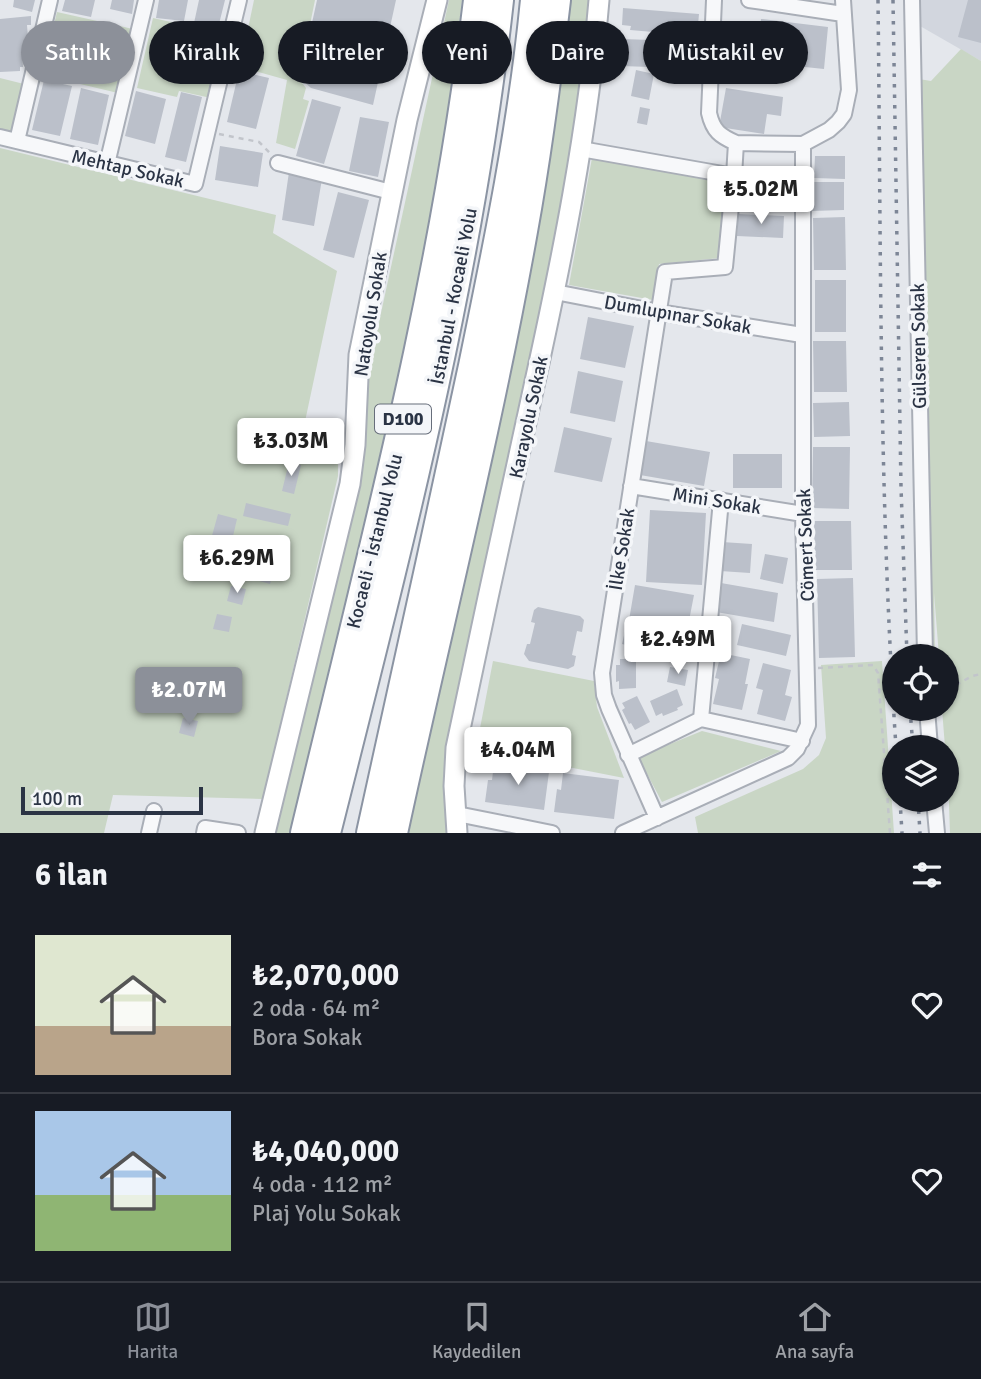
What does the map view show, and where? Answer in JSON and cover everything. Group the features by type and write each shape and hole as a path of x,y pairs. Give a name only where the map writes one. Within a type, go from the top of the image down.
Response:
{"highway":[{"name":"Kocaeli - İstanbul Yolu","path":"304,833 418,358 456,156 477,0"},
{"name":"İstanbul - Kocaeli Yolu","path":"327,833 425,433 454,295 484,128 500,0"},
{"path":"370,833 497,247 520,110 534,0"},
{"path":"394,833 524,234 545,105 558,0"}],"main road":[{"name":"Natoyolu Sokak","path":"265,833 350,484 355,445 359,355 391,192 437,0"},
{"name":"Karayolu Sokak","path":"457,823 454,772 456,748 555,292 581,149 599,0"}],"street":[{"path":"17,141 50,0"},
{"path":"107,164 146,0"},
{"name":"Mehtap Sokak","path":"0,137 195,184 239,0"},
{"path":"714,0 709,113 713,129 736,143 803,145 829,130 844,114 849,90 843,7 749,0"},
{"name":"Gülseren Sokak","path":"912,0 925,644"},
{"path":"581,149 734,176 736,143"},
{"name":"Cömert Sokak","path":"802,741 810,714 803,514 803,145"},
{"path":"278,163 391,192"},
{"name":"İlke Sokak","path":"657,818 604,695 602,673 665,272 725,267 734,176"},
{"name":"Dumlupınar Sokak","path":"555,292 802,335"},
{"name":"Mini Sokak","path":"631,486 803,514"},
{"path":"701,719 721,500"},
{"path":"623,833 788,758 802,741 701,719 628,755"},
{"path":"149,833 153,811"},
{"path":"935,812 937,833"},
{"path":"457,823 552,833"},
{"path":"204,833 205,828 238,833"}],"path":[{"path":"209,132 259,142 278,163"},
{"path":"808,668 873,665 876,668 890,833"},
{"path":"959,683 981,674"}],"shaded area":[{"path":"920,0 981,0 981,61 920,26"}],"green space":[{"path":"254,0 315,0 311,21 278,21 278,78 264,74 264,21 250,21"},
{"path":"449,0 462,0 459,21 444,21"},
{"path":"568,0 592,0 590,21 564,21"},
{"path":"57,12 97,21 55,21"},
{"path":"149,36 149,84 214,84 211,98 179,91 177,97 137,88"},
{"path":"961,49 981,61 981,833 950,833 949,812 959,812 959,735 944,735 943,721 959,721 959,644 938,644 934,593 935,644 930,644 919,79 931,81"},
{"path":"0,78 24,84 12,135 0,132"},
{"path":"80,84 120,84 118,93"},
{"path":"286,84 303,84 306,88 303,99 309,101 295,149 276,143"},
{"path":"431,84 452,84 443,156 410,342 291,833 272,833 359,481 371,359"},
{"path":"552,84 582,84 554,257 445,765 446,833 407,833"},
{"path":"0,148 276,215 273,233 337,271 300,445 338,455 338,476 263,799 113,795 104,833 0,833"},
{"path":"592,158 729,181 720,258 659,264 653,300 569,285"},
{"path":"493,661 594,681 597,707 624,778 476,749"},
{"path":"882,661 882,721 886,721 887,735 882,735 882,812 893,812 894,833 698,833 695,817 803,769 819,755 826,738 821,665"},
{"path":"702,731 781,751 662,802 638,757"}],"building":[{"path":"14,0 35,0 32,12 13,7"},
{"path":"65,0 95,0 91,17 62,11"},
{"path":"112,0 134,0 132,14 110,9"},
{"path":"159,0 188,0 184,21 156,18"},
{"path":"199,0 225,0 220,21 194,21"},
{"path":"317,0 396,0 391,21 312,21"},
{"path":"968,0 981,0 981,43 958,37"},
{"path":"623,8 699,14 698,21 643,21 643,31 630,30 629,21 622,21"},
{"path":"31,16 31,21 21,21 20,71 0,72 0,19"},
{"path":"808,25 828,27 824,69 808,67"},
{"path":"629,39 643,40 643,67 629,66"},
{"path":"636,70 643,72 643,84 652,84 649,100 631,96"},
{"path":"264,77 269,78 256,129 227,122 236,84 264,84"},
{"path":"43,84 72,86 60,136 32,130"},
{"path":"307,84 378,84 373,105 311,88"},
{"path":"81,88 109,95 98,145 70,139"},
{"path":"726,88 783,97 781,116 767,114 764,134 719,127"},
{"path":"136,91 166,99 155,144 125,136"},
{"path":"181,92 202,97 186,162 165,157"},
{"path":"312,99 341,107 324,164 296,156"},
{"path":"640,107 650,109 647,125 637,123"},
{"path":"360,117 389,122 378,177 349,171"},
{"path":"220,146 263,153 258,187 215,180"},
{"path":"815,156 845,156 845,179 814,178"},
{"path":"289,172 322,179 314,226 282,220"},
{"path":"739,175 782,178 780,201 737,198"},
{"path":"812,182 844,182 844,210 812,211"},
{"path":"338,192 369,200 354,258 323,250"},
{"path":"738,214 784,216 783,238 737,236"},
{"path":"845,217 846,270 814,270 813,218"},
{"path":"815,280 846,280 846,332 815,332"},
{"path":"588,317 634,326 625,368 580,359"},
{"path":"813,341 846,341 847,392 814,392"},
{"path":"578,371 623,381 615,422 570,413"},
{"path":"849,402 850,436 814,437 813,403"},
{"path":"564,427 612,438 602,482 554,472"},
{"path":"646,441 710,452 704,486 640,475"},
{"path":"813,447 850,447 849,509 812,508"},
{"path":"733,454 782,454 782,488 733,488"},
{"path":"289,462 301,465 294,494 282,491"},
{"path":"246,503 291,514 288,526 243,516"},
{"path":"650,510 706,513 702,585 646,582"},
{"path":"218,514 237,519 230,549 210,543"},
{"path":"814,521 851,521 852,570 815,570"},
{"path":"236,541 282,553 279,567 275,566 270,584 228,572"},
{"path":"722,542 752,544 750,573 720,571"},
{"path":"765,554 788,558 783,584 760,579"},
{"path":"202,561 217,564 213,580 198,576"},
{"path":"853,578 855,657 819,658 817,579"},
{"path":"721,583 778,593 774,622 716,612"},
{"path":"635,585 694,595 687,631 629,620"},
{"path":"231,586 246,589 242,605 227,601"},
{"path":"538,607 580,616 584,620 582,632 577,631 572,655 576,656 574,666 568,669 529,661 524,654 527,644 530,644 535,623 531,622 534,610"},
{"path":"217,614 232,617 229,632 213,629"},
{"path":"742,624 791,635 786,656 737,645"},
{"path":"633,626 649,630 648,633 654,635 650,651 622,644 626,627 633,629"},
{"path":"669,636 689,644 685,660 657,653 661,637 668,639"},
{"path":"721,653 750,659 742,710 713,704"},
{"path":"620,659 636,659 636,688 619,689 619,681 616,682 616,665 620,665"},
{"path":"763,663 791,670 785,695 792,697 785,721 757,714 763,690 756,688"},
{"path":"670,667 688,670 685,686 667,682"},
{"path":"677,689 683,705 677,708 678,710 656,716 650,701"},
{"path":"637,696 650,722 635,730 622,710 625,708 622,703"},
{"path":"183,718 198,721 194,737 179,733"},
{"path":"494,764 549,772 544,810 485,802 488,780 492,780"},
{"path":"563,773 619,780 614,819 554,812 557,789 561,790"}],"railway":[{"path":"878,0 886,561 895,735"},
{"path":"893,0 901,487 907,644"},
{"path":"911,721 912,735"},
{"path":"901,812 902,833"},
{"path":"919,812 920,833"}]}
